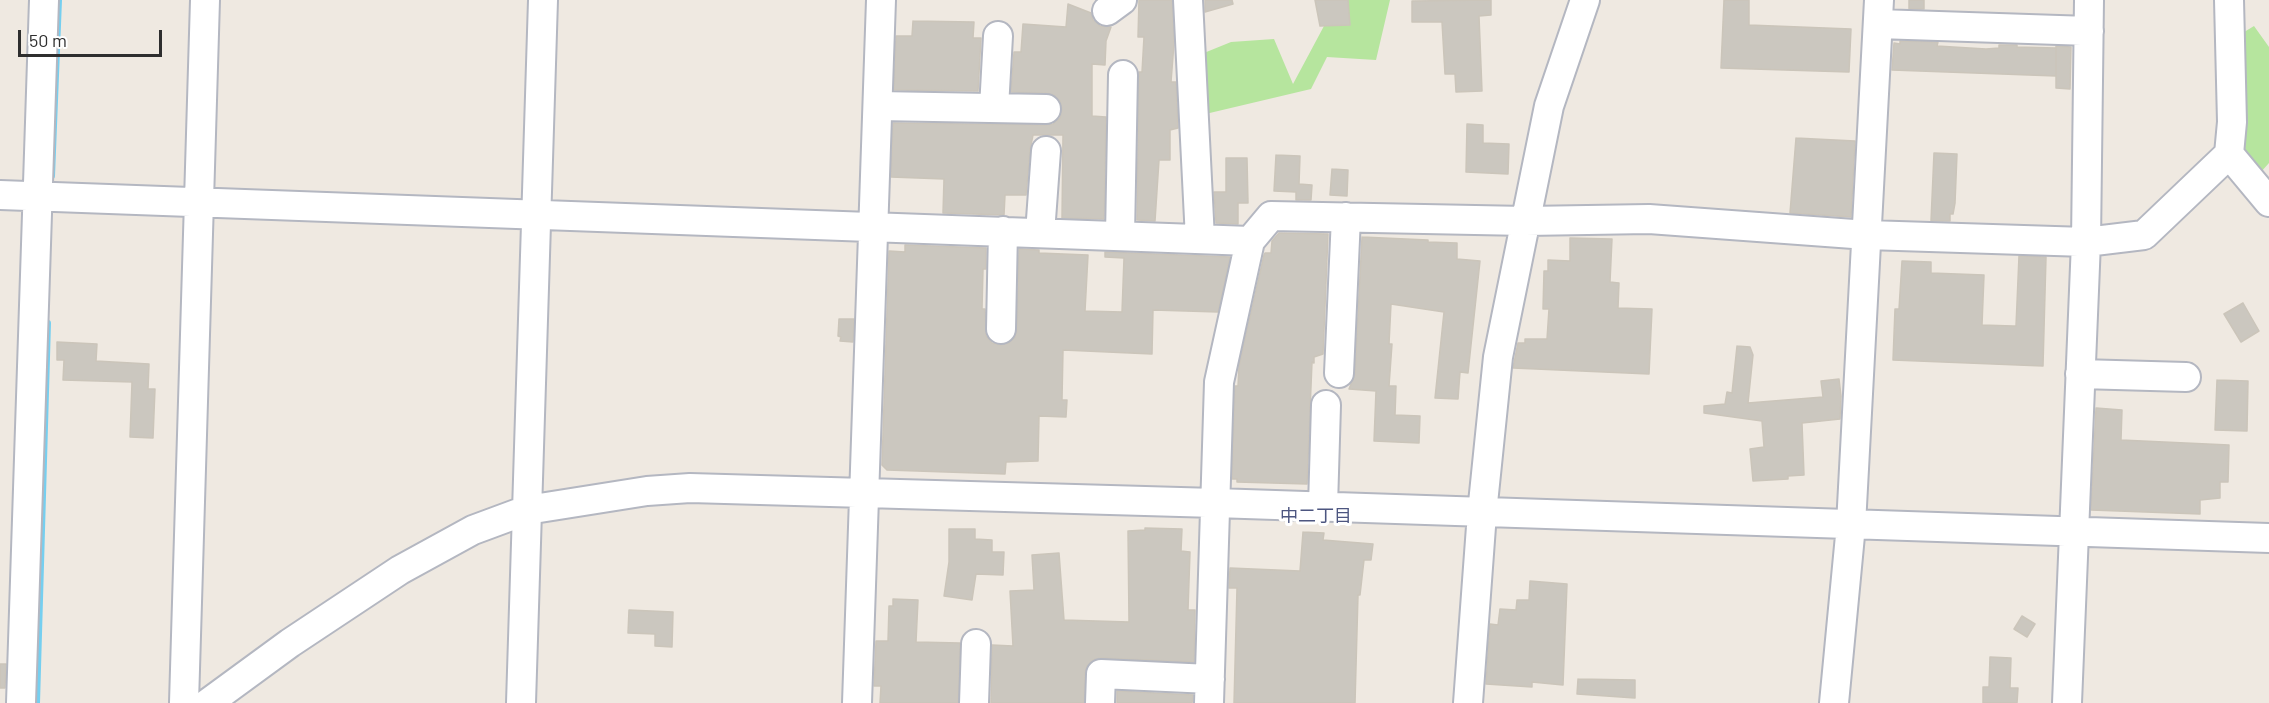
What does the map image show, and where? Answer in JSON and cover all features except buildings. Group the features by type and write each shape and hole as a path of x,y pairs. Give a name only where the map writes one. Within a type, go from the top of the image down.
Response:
{"street":[{"path":"21,703 44,0"},
{"path":"184,703 205,0"},
{"path":"521,703 543,0"},
{"path":"857,703 880,0"},
{"path":"1188,0 1200,239"},
{"path":"1468,703 1482,513 1498,357 1549,106 1585,0"},
{"path":"2067,703 2086,242 2090,0"},
{"path":"1100,703 1101,674 1209,691 1219,382 1250,241 1270,216 1526,221 1649,219 1867,234 2086,242 2144,235 2229,154 2232,122 2229,0"},
{"path":"1834,703 1851,525 1879,12 2089,31"},
{"path":"994,108 998,36"},
{"path":"1120,236 1123,75"},
{"path":"878,106 1046,109"},
{"path":"1040,233 1046,151"},
{"path":"2229,154 2266,190"},
{"path":"0,195 1250,241"},
{"path":"1339,373 1346,217"},
{"path":"1001,329 1004,231"},
{"path":"2080,374 2186,377"},
{"path":"1323,506 1326,405"},
{"path":"208,703 290,643 400,570 473,530 527,510 646,491 690,488 1323,506 2269,538"},
{"path":"974,703 976,644"}],"green space":[{"path":"1347,0 1390,0 1376,60 1327,57 1311,89 1197,116 1199,55 1231,42 1274,39 1293,84 1324,26"},
{"path":"2254,26 2269,47 2269,163 2260,173 2238,144 2236,37"}],"waterway":[{"path":"52,176 59,0"},
{"path":"37,703 48,323"}],"district":[{"name":"中二丁目","path":"1316,516"}]}
